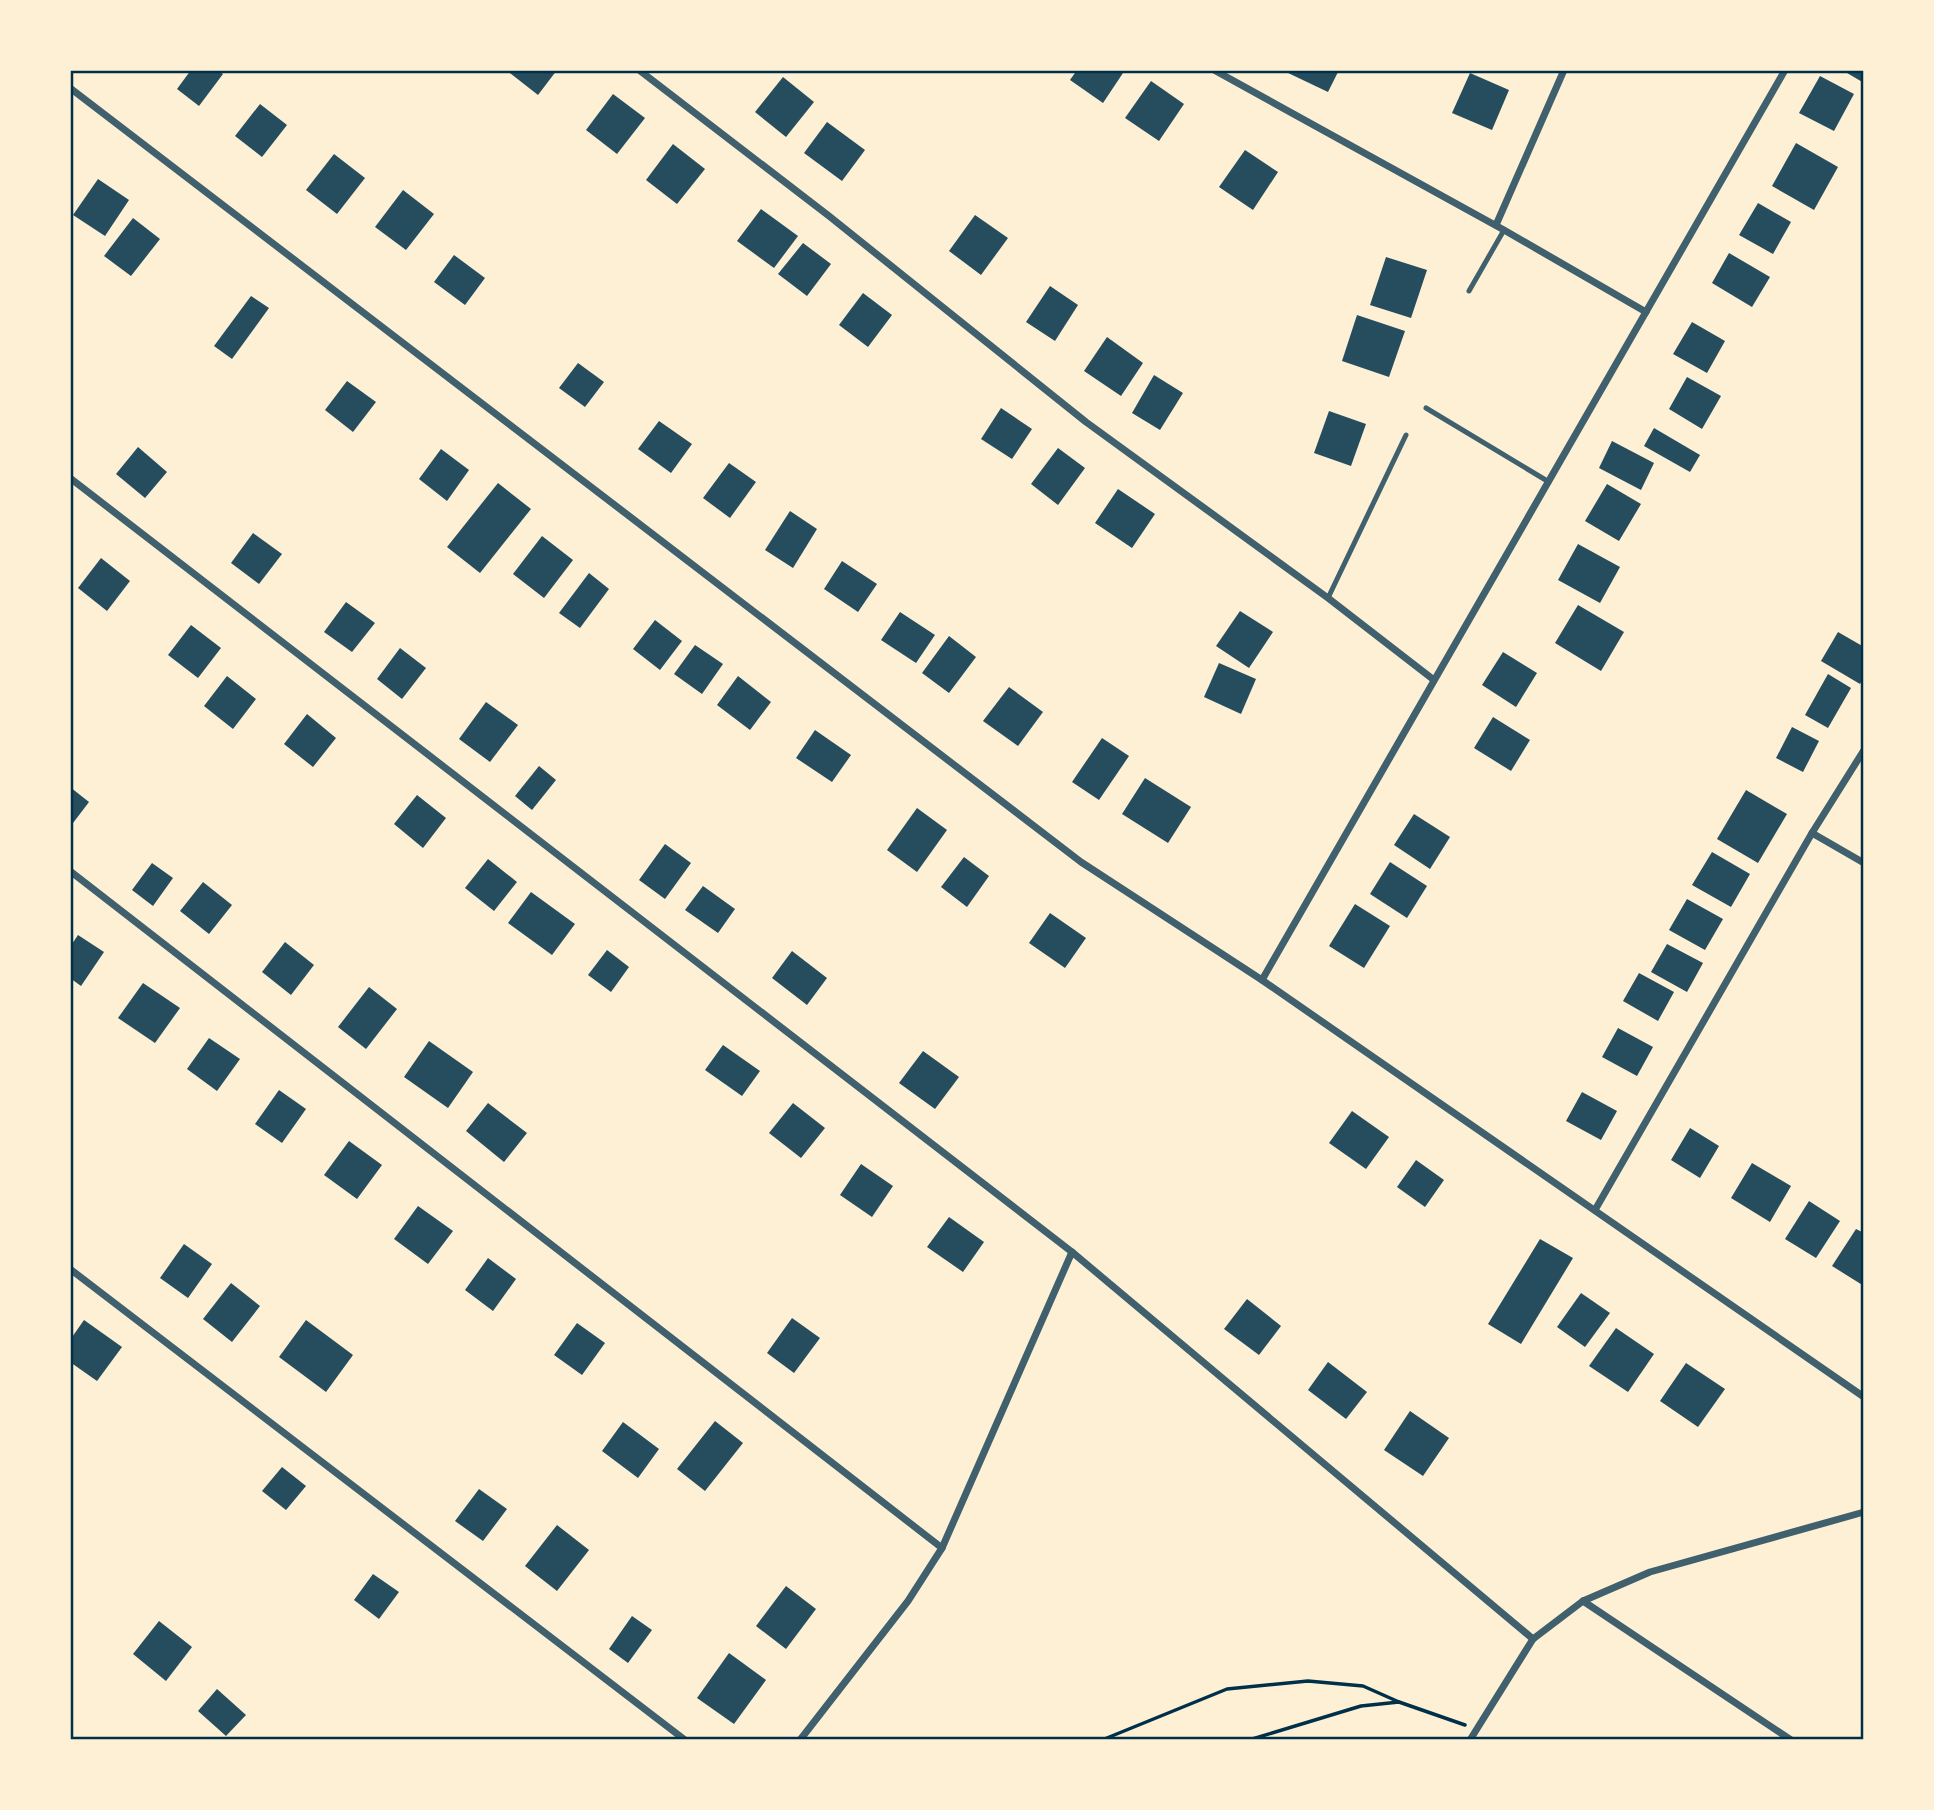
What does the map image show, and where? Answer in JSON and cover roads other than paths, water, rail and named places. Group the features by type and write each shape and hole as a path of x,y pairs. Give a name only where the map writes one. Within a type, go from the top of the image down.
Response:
{"street":[{"path":"639,70 829,216 1086,422 1328,598 1434,680"},
{"path":"1214,70 1496,225 1646,312"},
{"path":"1496,225 1564,70"},
{"path":"1262,979 1785,70"},
{"path":"70,88 1081,862 1262,979 1864,1397"},
{"path":"70,478 1072,1252 1533,1639"},
{"path":"1595,1210 1812,833 1864,750"},
{"path":"1812,833 1864,863"},
{"path":"70,871 942,1548"},
{"path":"800,1740 908,1601 942,1548 1072,1252"},
{"path":"70,1269 685,1740"},
{"path":"1470,1740 1533,1639 1583,1601 1650,1572 1864,1512"},
{"path":"1583,1601 1791,1740"}],"lane":[{"path":"1469,290 1504,230"},
{"path":"1426,408 1549,482"},
{"path":"1328,598 1406,435"}]}
